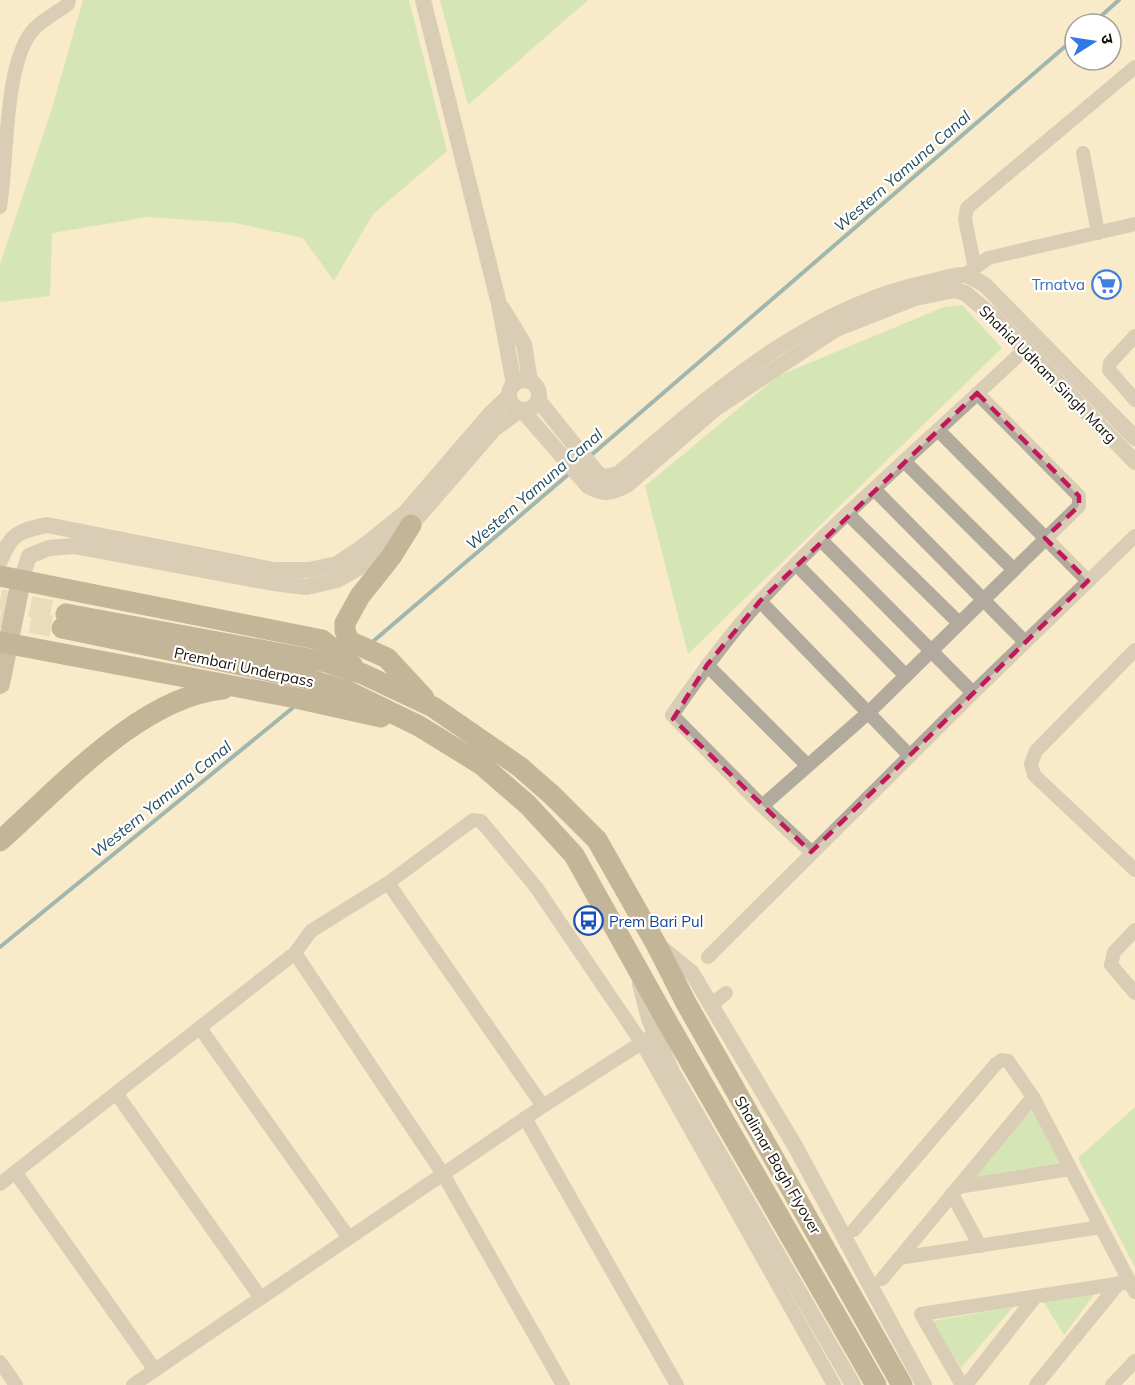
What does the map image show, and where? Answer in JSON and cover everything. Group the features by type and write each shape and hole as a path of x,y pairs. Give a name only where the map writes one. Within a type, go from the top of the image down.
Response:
{"main road":[{"path":"337,652 345,631 345,623 360,597 391,557 411,525"},
{"path":"0,576 322,640 337,652 387,658 433,707"},
{"path":"0,684 4,643 21,580"},
{"name":"Prembari Underpass","path":"340,699 303,678 64,621 337,652 363,674 433,707"},
{"path":"4,643 291,697 340,699"},
{"path":"0,842 108,746 151,714 193,694 242,688"},
{"name":"Shalimar Bagh Flyover","path":"340,699 419,726 482,765 528,805 574,855 636,966 654,1031 876,1385"},
{"name":"Shalimar Bagh Flyover","path":"433,707 520,767 597,840 656,944 686,1003 902,1385"}],"street":[{"path":"0,207 8,115 24,45 35,28 52,17 69,0"},
{"path":"423,0 499,304 517,387 514,407 521,410 559,455 593,480 605,494 627,485 716,408 836,328 915,298 955,290 970,271 988,258 1135,224"},
{"path":"970,271 965,219 967,208 1135,67"},
{"path":"1083,153 1098,233"},
{"path":"593,480 618,474 708,398 783,345 823,321 908,287 970,271"},
{"name":"Shahid Udham Singh Marg","path":"970,271 1135,438"},
{"name":"Shahid Udham Singh Marg","path":"955,290 965,293 1025,349 1135,462"},
{"path":"1135,336 1110,363 1109,370 1135,400"},
{"path":"811,852 673,719 672,715 707,664 760,601 874,489 1025,349"},
{"path":"517,387 538,390 539,401 576,446 593,480"},
{"path":"0,561 7,543 20,531 47,525 274,570 309,570 337,564 405,513 491,412 517,387"},
{"path":"762,806 869,712 1079,506 1079,496 977,393"},
{"path":"21,580 30,556 49,548 74,546 307,587 337,580 358,568 411,525 494,429 521,410 537,404 539,396"},
{"path":"939,431 1088,581"},
{"path":"904,461 1014,570"},
{"path":"874,489 1025,642"},
{"path":"849,515 959,623"},
{"path":"708,957 811,852 1135,536"},
{"path":"821,540 973,693"},
{"path":"796,564 906,676"},
{"path":"760,601 910,756"},
{"path":"1135,650 1036,751 1031,764 1034,775 1135,870"},
{"path":"707,664 807,765"},
{"path":"0,1184 295,953 311,931 388,883 465,824 473,820 481,821 654,1031 834,1385"},
{"path":"388,883 543,1106"},
{"path":"1135,930 1114,952 1111,965 1135,993"},
{"path":"656,944 692,973 795,1146 924,1385"},
{"path":"295,953 443,1174 562,1385"},
{"path":"711,1005 726,993"},
{"path":"200,1028 349,1238"},
{"path":"141,1383 155,1370 654,1031"},
{"path":"654,1031 672,1072 853,1385"},
{"path":"854,1230 996,1064 1002,1060 1008,1061 1032,1097 1101,1227 1128,1286"},
{"path":"116,1093 261,1298"},
{"path":"882,1280 1032,1097"},
{"path":"525,1118 677,1385"},
{"path":"955,1191 1070,1169"},
{"path":"15,1172 155,1370"},
{"path":"955,1191 980,1246"},
{"path":"899,1258 1101,1227"},
{"path":"1036,1296 964,1385 921,1314 1036,1296 1128,1286"},
{"path":"1036,1385 1128,1286"},
{"path":"0,1362 16,1385"},
{"path":"1112,1385 1134,1362"}],"highlighted area":[{"path":"977,393 1079,496 1079,506 1045,538 1088,581 811,852 673,719 707,665 760,601"}],"green space":[{"path":"83,0 409,0 447,151 373,214 334,281 303,238 236,223 148,217 52,233 50,296 0,302 0,264 53,105"},
{"path":"440,0 588,0 468,105"},
{"path":"962,305 1002,348 688,654 645,486 778,376 944,307"},
{"path":"1135,1107 1135,1267 1078,1158"},
{"path":"1032,1110 1061,1165 971,1179"},
{"path":"1095,1293 1064,1335 1043,1301"},
{"path":"1013,1307 961,1368 932,1321"}],"waterway":[{"name":"Western Yamuna Canal","path":"1106,12 1119,0"},
{"name":"Western Yamuna Canal","path":"589,457 1063,48"},
{"name":"Western Yamuna Canal","path":"370,644 570,473"},
{"name":"Western Yamuna Canal","path":"0,947 295,706"}],"tunnel":[{"path":"0,600 66,614"},
{"path":"0,617 62,628"}],"place":[{"name":"Trnatva","path":"1106,284"},
{"name":"Prem Bari Pul","path":"588,921"}]}
